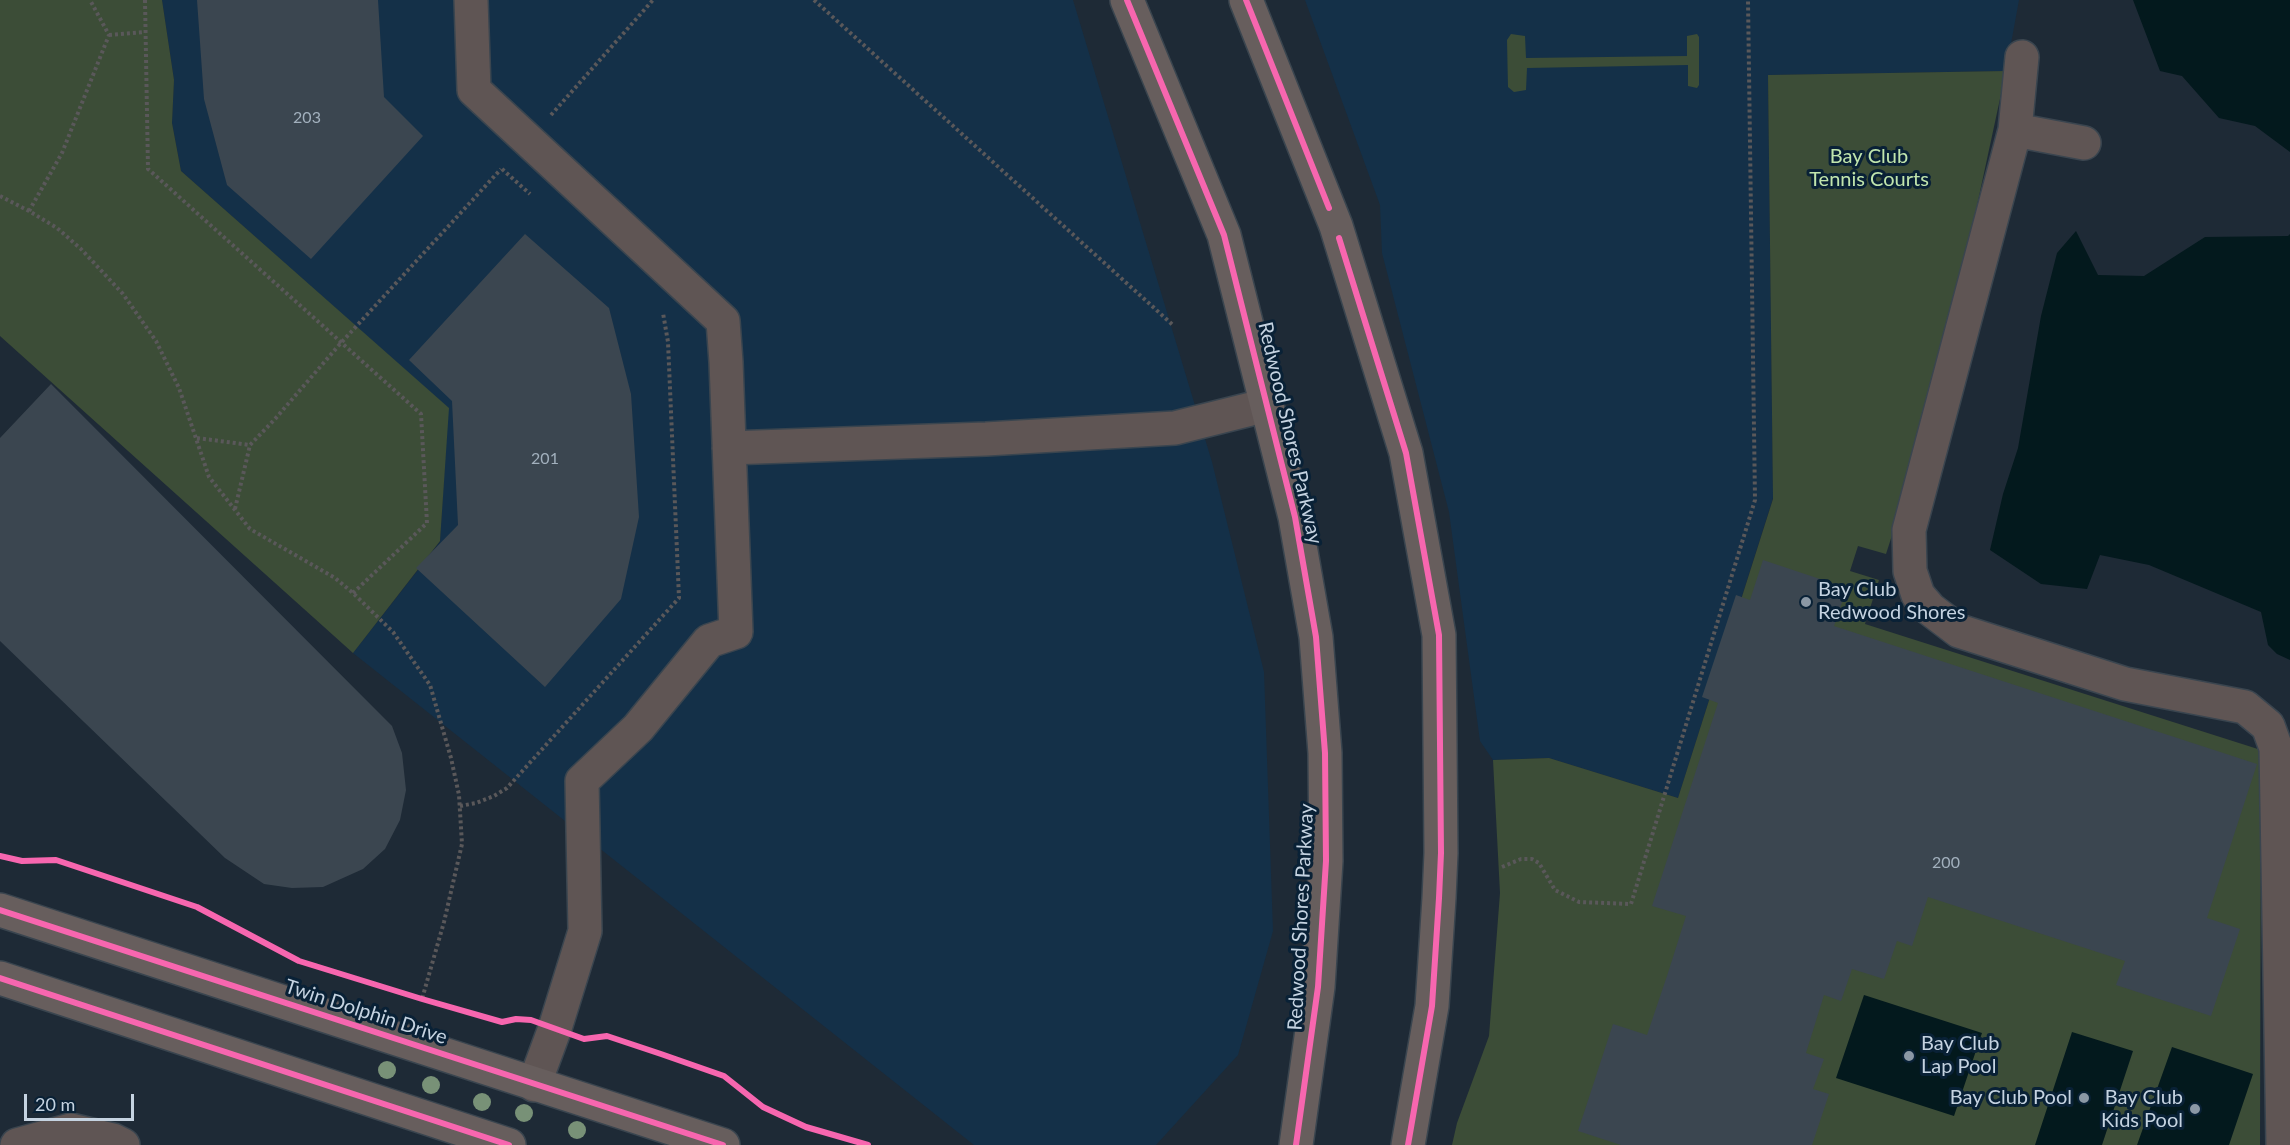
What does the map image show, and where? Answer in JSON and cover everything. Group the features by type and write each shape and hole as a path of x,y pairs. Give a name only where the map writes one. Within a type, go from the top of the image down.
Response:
{"main road":[{"name":"Redwood Shores Parkway","path":"1127,0 1224,235 1295,517 1314,626 1325,753 1326,861 1318,987 1296,1145"},
{"path":"1246,0 1336,226 1406,453 1439,635 1441,853 1439,909 1432,1006 1408,1145"},
{"name":"Twin Dolphin Drive","path":"0,910 723,1145"},
{"path":"0,978 508,1145"}],"lane":[{"path":"471,0 474,90 723,321 736,632 709,641 638,728 582,781 585,931 555,1028 534,1085"},
{"path":"2022,57 2014,130 1909,530 1910,571 1918,595 1930,609 1959,630 2125,684 2245,707 2268,726 2276,748 2283,1145"},
{"path":"2014,130 2084,143"},
{"path":"729,448 1175,428 1267,405"},
{"path":"17,1145 71,1130 113,1140 123,1145"}],"path":[{"path":"90,0 109,35"},
{"path":"145,0 148,169 340,344 421,414 427,523 353,593"},
{"path":"235,510 250,445 529,140 653,0"},
{"path":"814,0 1174,326"},
{"path":"1502,867 1521,859 1532,860 1539,863 1555,890 1579,903 1630,904 1755,500 1748,0"},
{"path":"109,35 145,32"},
{"path":"29,211 62,153 109,35"},
{"path":"502,169 537,201"},
{"path":"0,196 57,228 81,249 123,294 156,341 179,388 209,477 250,529 335,578 353,593 393,632 430,685 451,758 460,806 462,844 444,922 422,999"},
{"path":"460,806 477,803 507,788 679,598 668,342 663,312"},
{"path":"197,438 250,445"},
{"path":"411,996 433,1003"}],"shaded area":[{"path":"162,0 1073,0 1212,462 1264,672 1273,931 1238,1055 1156,1145 974,1145 353,653 440,542 448,408 181,171 172,123 174,80"},
{"path":"1305,0 2019,0 2006,71 1768,75 1773,498 1678,798 1549,758 1493,760 1480,741 1449,512 1382,253 1380,205"},
{"path":"2133,0 2290,0 2290,152 2255,126 2219,118 2182,76 2160,71"},
{"path":"2076,231 2098,275 2144,276 2205,237 2288,236 2290,234 2290,660 2277,654 2268,645 2261,612 2149,565 2100,555 2087,589 2041,584 1990,550 2003,494 2018,448 2041,316 2057,253"},
{"name":"Bay Club Lap Pool","path":"1864,995 1982,1033 1954,1116 1836,1078"},
{"name":"Bay Club Pool","path":"2072,1032 2133,1051 2102,1145 2035,1145"},
{"name":"Bay Club Kids Pool","path":"2172,1047 2253,1074 2229,1145 2137,1145"}],"green space":[{"path":"0,0 162,0 174,80 172,123 181,171 449,408 440,541 353,653 0,336"},
{"path":"1511,34 1525,36 1526,58 1687,56 1687,36 1697,34 1699,37 1699,85 1697,88 1688,86 1688,65 1527,68 1526,90 1514,92 1508,87 1507,40"},
{"name":"Bay Club Redwood Shores","path":"2006,71 1934,405 1886,554 1858,546 1850,571 1879,580 1865,624 2261,750 2260,1145 1452,1145 1457,1123 1489,1036 1500,893 1493,760 1549,758 1678,798 1773,499 1768,75"}],"building":[{"path":"197,0 378,0 384,97 423,136 311,259 227,185 204,99"},
{"path":"525,234 609,308 631,394 639,517 621,599 545,687 416,568 458,525 452,401 409,360"},
{"path":"51,384 392,726 402,753 406,790 400,820 385,849 363,869 323,887 292,888 264,884 225,858 0,641 0,438"},
{"name":"Bay Club Redwood Shores","path":"1763,560 1847,588 1834,626 2257,764 2207,918 2240,929 2211,1016 2116,985 2125,961 1928,897 1912,946 1897,941 1884,979 1852,969 1841,1001 1824,995 1806,1053 1824,1059 1813,1089 1829,1094 1812,1145 1621,1145 1578,1131 1613,1024 1647,1035 1667,976 1686,916 1652,906 1718,703 1702,697 1736,595 1750,600"}],"cycle path":[{"path":"1127,0 1224,235 1295,517 1316,637 1325,753 1326,861 1318,987 1296,1145"},
{"path":"1246,0 1329,208"},
{"path":"1339,238 1406,453 1439,635 1441,853 1439,898 1432,1006 1408,1145"},
{"path":"0,856 22,861 56,860 197,907 299,961 422,999 502,1022 516,1019 531,1020 584,1039 607,1036 724,1076 763,1107 806,1127 868,1145"},
{"path":"0,910 723,1145"},
{"path":"0,978 509,1145"}],"place":[{"name":"Bay Club Redwood Shores","path":"1806,602"},
{"name":"Bay Club Lap Pool","path":"1909,1056"},
{"name":"Bay Club Pool","path":"2084,1098"},
{"name":"Bay Club Kids Pool","path":"2195,1109"}],"park label":[{"name":"Bay Club Tennis Courts","path":"1869,168"}]}
